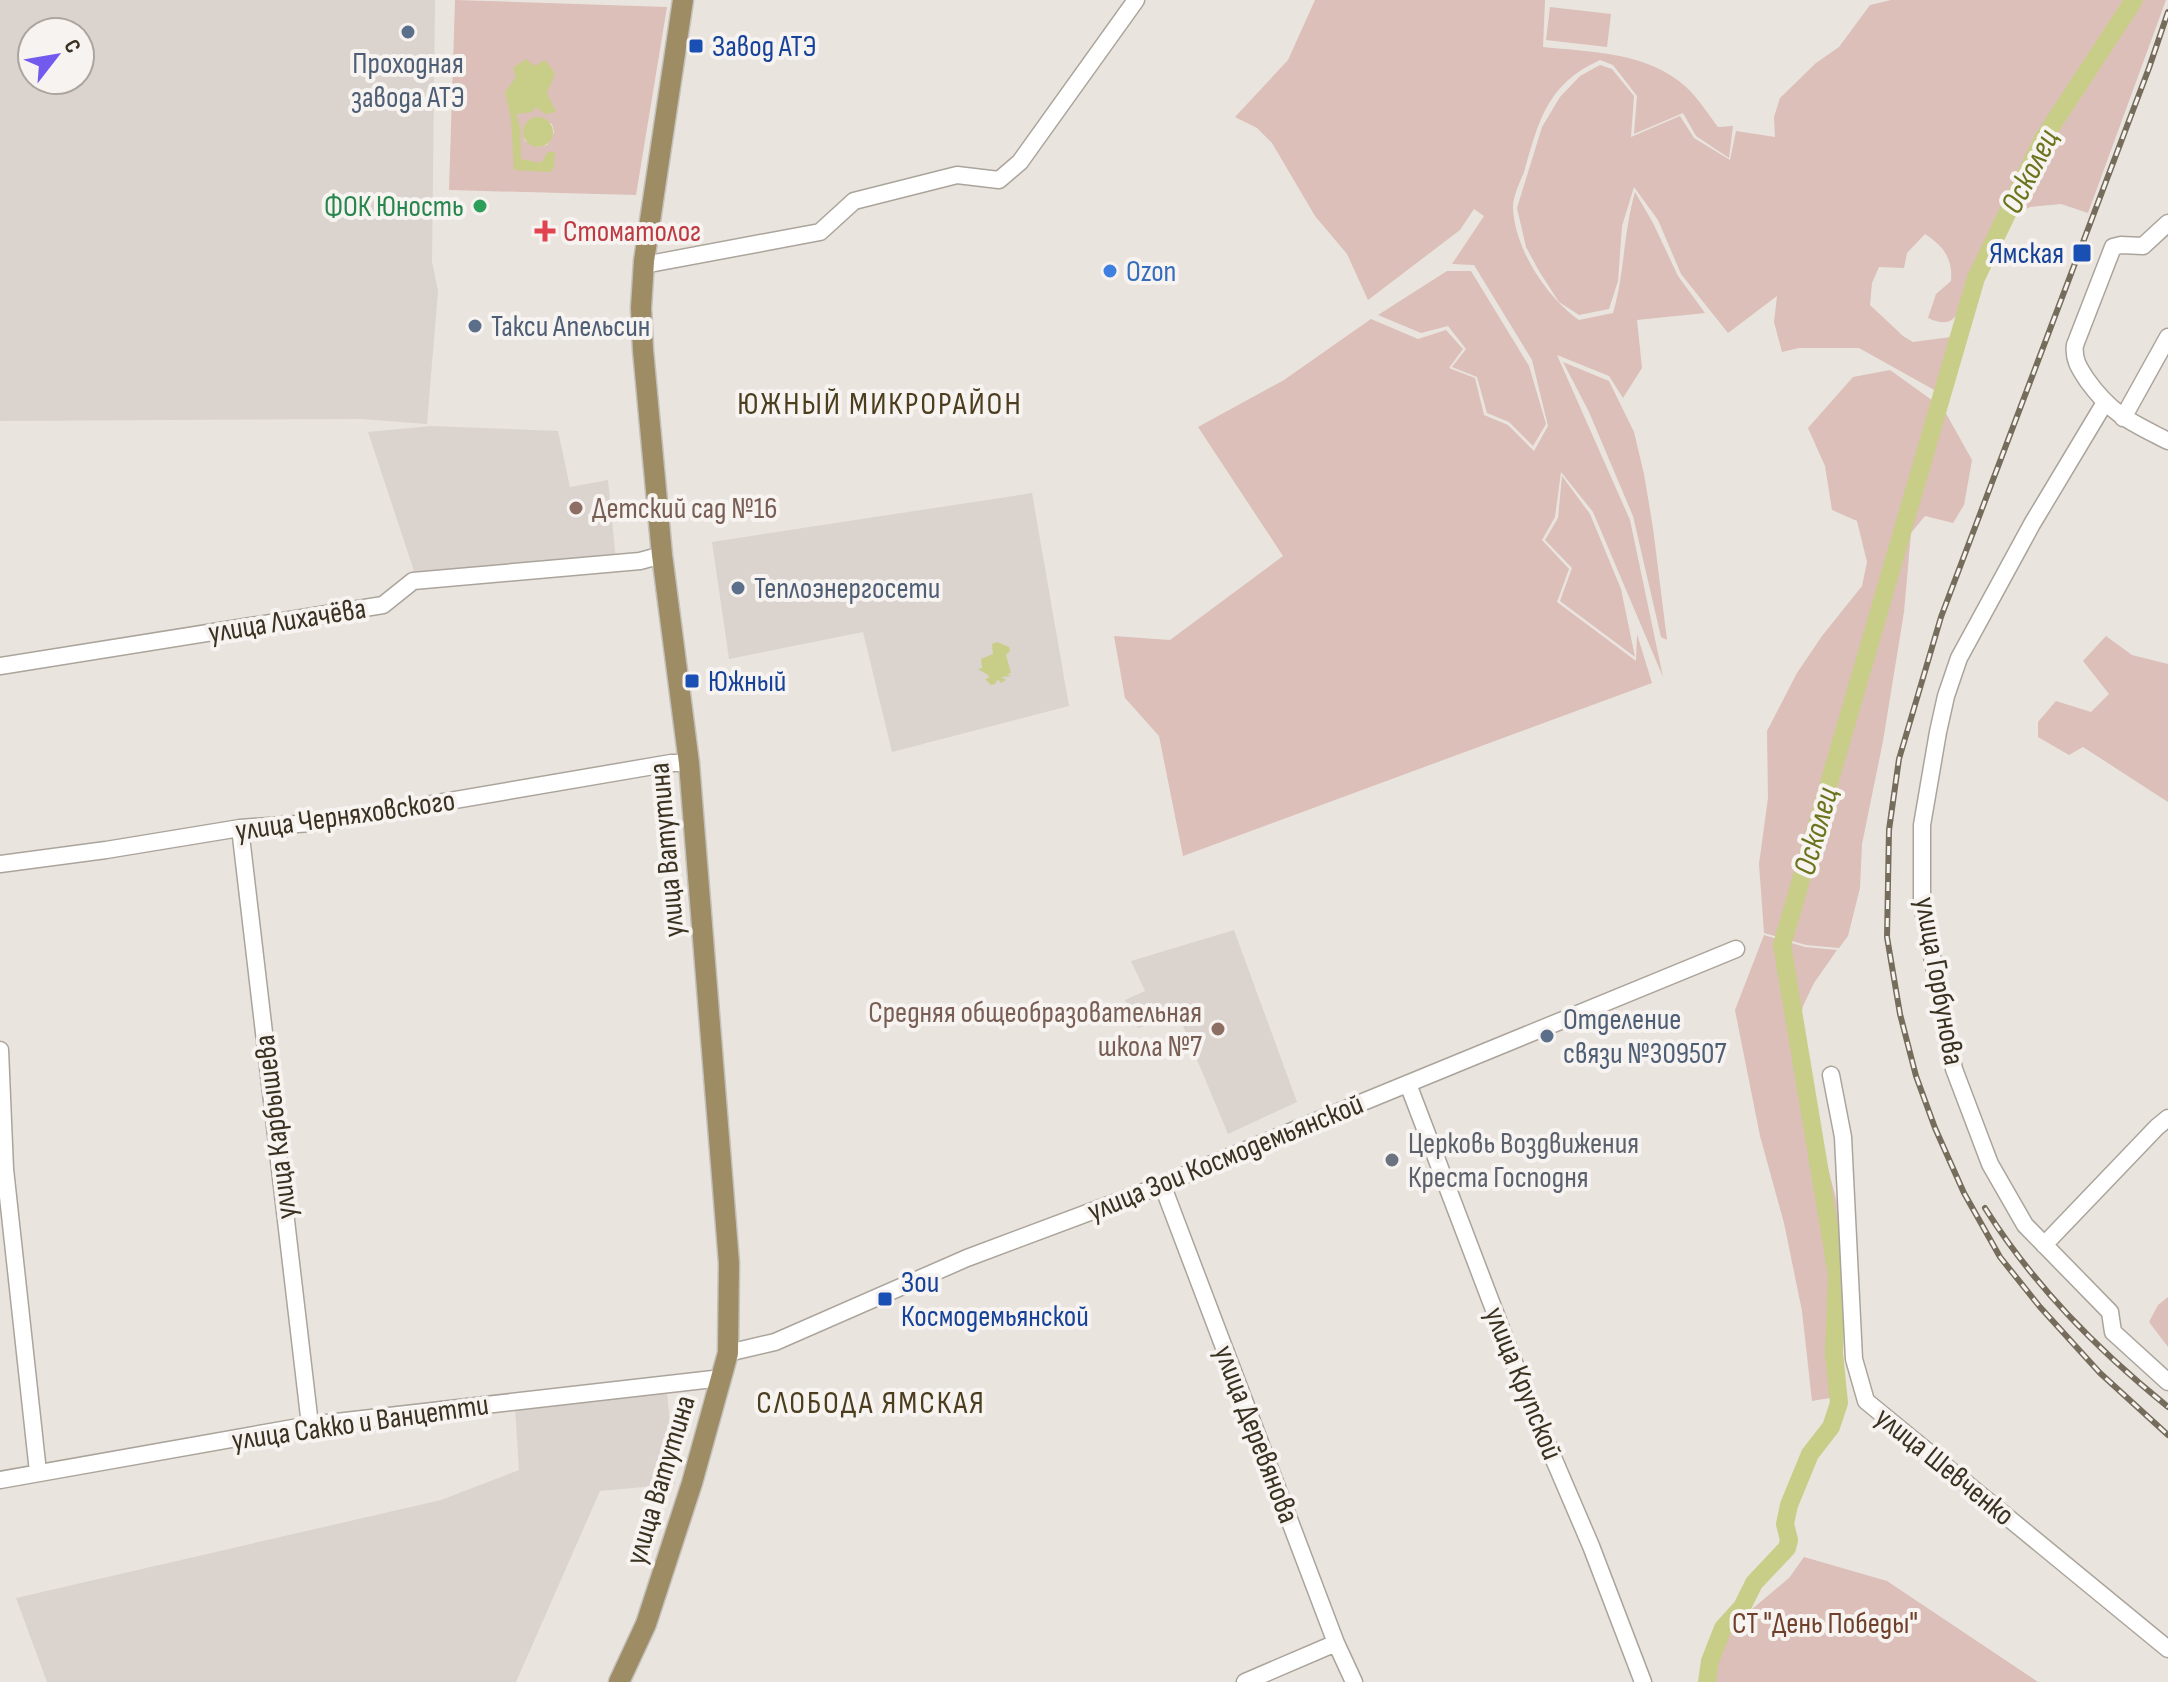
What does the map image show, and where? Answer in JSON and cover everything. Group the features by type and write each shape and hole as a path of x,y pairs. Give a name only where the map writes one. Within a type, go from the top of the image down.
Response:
{"main road":[{"name":"улица Ватутина","path":"619,1682 646,1624 692,1483 728,1353 729,1263 689,763 662,555 643,350 644,265 683,0"}],"street":[{"path":"644,265 820,232 854,201 957,175 999,180 1020,162 1136,0"},
{"path":"2168,223 2143,246 2113,247 2075,345 2074,355 2104,404 2123,418 2168,441"},
{"path":"2123,418 2168,337"},
{"name":"улица Горбунова","path":"2104,404 2032,524 1959,658 1938,732 1922,825 1922,905 1954,1069 1990,1164 2010,1185 2025,1225 2110,1312 2113,1332 2168,1382"},
{"name":"улица Лихачёва","path":"0,666 383,605 413,581 640,561 662,555"},
{"name":"улица Черняховского","path":"0,864 240,828 326,822 671,763 689,763"},
{"name":"улица Карбышева","path":"240,828 310,1425"},
{"name":"улица Зои Космодемьянской","path":"728,1353 775,1342 967,1258 1162,1184 1736,949"},
{"path":"0,1050 5,1169 38,1472"},
{"name":"улица Шевченко","path":"1831,1075 1843,1137 1854,1359 1866,1401 2168,1649"},
{"name":"улица Крупской","path":"1408,1084 1528,1399 1591,1546 1643,1682"},
{"path":"2044,1245 2168,1118"},
{"name":"улица Деревянова","path":"1162,1184 1336,1643 1354,1682"},
{"name":"улица Сакко и Ванцетти","path":"0,1480 310,1425 722,1378"},
{"path":"1245,1682 1336,1643"}],"shaded area":[{"path":"0,0 435,0 432,262 438,291 427,424 361,419 0,421"},
{"path":"526,59 534,66 545,60 555,73 547,93 556,112 545,114 536,107 532,112 516,114 520,127 521,159 541,163 548,152 555,152 554,167 550,172 514,170 511,118 505,92 516,77 513,68"},
{"path":"538,117 544,118 552,126 552,138 544,146 538,147 532,146 524,138 523,132 524,126 532,118"},
{"path":"431,426 558,431 570,487 608,480 616,560 416,577 368,432"},
{"path":"1032,493 1069,706 892,752 863,632 729,659 712,542"},
{"path":"997,642 1009,647 1006,655 1011,673 1007,674 1011,676 1001,677 1006,680 1001,683 998,679 991,685 985,679 989,678 988,675 978,669 982,668 981,659 993,654 992,644"},
{"path":"1234,930 1297,1102 1228,1134 1178,1014 1138,1028 1125,1000 1145,991 1131,961"},
{"path":"667,1390 675,1484 600,1491 516,1682 47,1682 16,1598 441,1500 519,1470 515,1408"}],"green space":[{"path":"455,0 667,7 636,195 449,190","holes":["539,117 552,124 554,132 547,145 538,147 525,141 524,128 530,120"]},
{"path":"1315,0 1545,0 1543,47 1618,56 1654,67 1686,87 1718,127 1733,126 1729,158 1696,136 1683,113 1634,134 1637,96 1613,65 1600,60 1568,80 1548,106 1513,203 1519,239 1534,271 1555,299 1579,320 1613,313 1635,192 1678,276 1705,313 1637,320 1642,368 1623,398 1609,376 1557,355 1630,520 1663,677 1593,512 1561,472 1555,517 1542,540 1569,569 1557,602 1636,661 1637,634 1652,683 1183,856 1159,736 1125,698 1114,636 1170,640 1283,556 1198,427 1284,380 1371,319 1418,339 1446,330 1463,349 1449,368 1475,378 1484,415 1508,425 1534,451 1548,426 1532,360 1474,265 1452,264 1484,216 1474,209 1460,230 1368,300 1347,254 1315,216 1272,143 1257,128 1235,117 1288,60"},
{"path":"1891,0 2166,0 2088,213 2061,204 2030,207 2010,220 1995,262 1982,273 1978,298 1946,322 1928,318 1936,294 1951,281 1951,273 1942,248 1925,234 1907,253 1904,268 1879,267 1872,283 1870,305 1913,342 1951,337 1954,365 1945,396 1859,348 1799,348 1782,352 1774,322 1777,296 1728,333 1681,274 1658,220 1634,187 1622,226 1618,281 1609,309 1579,315 1559,302 1526,247 1517,208 1542,127 1560,97 1580,76 1600,65 1612,69 1634,96 1631,137 1680,116 1694,138 1730,160 1736,131 1775,137 1774,117 1780,98 1816,63 1839,47 1870,5"},
{"path":"1550,7 1611,14 1607,47 1546,40"},
{"path":"1447,271 1471,271 1529,366 1546,424 1533,446 1509,422 1487,413 1477,377 1452,367 1466,349 1448,326 1421,333 1378,315"},
{"path":"1563,362 1609,381 1634,432 1653,528 1667,640 1661,637 1633,516 1589,412"},
{"path":"1890,370 1943,408 1972,460 1964,505 1953,523 1925,516 1911,533 1904,612 1862,844 1860,888 1848,936 1839,948 1806,945 1764,933 1759,864 1768,798 1767,731 1797,673 1862,586 1867,562 1857,521 1832,510 1825,466 1808,428 1853,377"},
{"path":"1562,476 1590,514 1621,589 1635,657 1560,601 1572,568 1545,540 1558,518"},
{"path":"2106,636 2132,655 2168,664 2168,802 2083,747 2069,755 2038,737 2038,722 2056,701 2091,712 2109,694 2083,661"},
{"path":"1764,935 1805,947 1837,950 1814,983 1803,1006 1799,1024 1800,1044 1819,1134 1840,1214 1837,1277 1842,1325 1842,1396 1812,1401 1802,1311 1784,1223 1760,1136 1735,1010"},
{"path":"2168,1297 2168,1347 2149,1322 2158,1305"},
{"name":"СТ \"День Победы\"","path":"1804,1557 1887,1581 2038,1682 1712,1682 1726,1631 1789,1578"}],"waterway":[{"name":"Осколец","path":"1707,1682 1710,1661 1723,1628 1742,1607 1754,1583 1787,1548 1789,1540 1785,1524 1789,1505 1810,1454 1831,1427 1839,1403 1834,1353 1837,1275 1782,945 1976,278 2043,139 2134,0"}],"railway":[{"path":"2168,12 1941,617 1899,759 1889,830 1887,937 1900,1014 1916,1076 1964,1193 2000,1257 2100,1373 2168,1435"},
{"path":"1985,1208 2024,1264 2068,1315 2168,1407"}],"place":[{"name":"Проходная завода АТЭ","path":"408,32"},
{"name":"Завод АТЭ","path":"696,46"},
{"name":"ФОК Юность","path":"480,206"},
{"name":"Стоматолог","path":"545,231"},
{"name":"Ямская","path":"2082,253"},
{"name":"Ozon","path":"1110,271"},
{"name":"Такси Апельсин","path":"475,326"},
{"name":"Детский сад №16","path":"576,508"},
{"name":"Теплоэнергосети","path":"738,588"},
{"name":"Южный","path":"692,681"},
{"name":"Средняя общеобразовательная школа №7","path":"1218,1029"},
{"name":"Отделение связи №309507","path":"1547,1036"},
{"name":"Церковь Воздвижения Креста Господня","path":"1392,1160"},
{"name":"Зои Космодемьянской","path":"885,1299"}],"district":[{"name":"ЮЖНЫЙ МИКРОРАЙОН","path":"880,403"},
{"name":"СЛОБОДА ЯМСКАЯ","path":"871,1402"}]}
